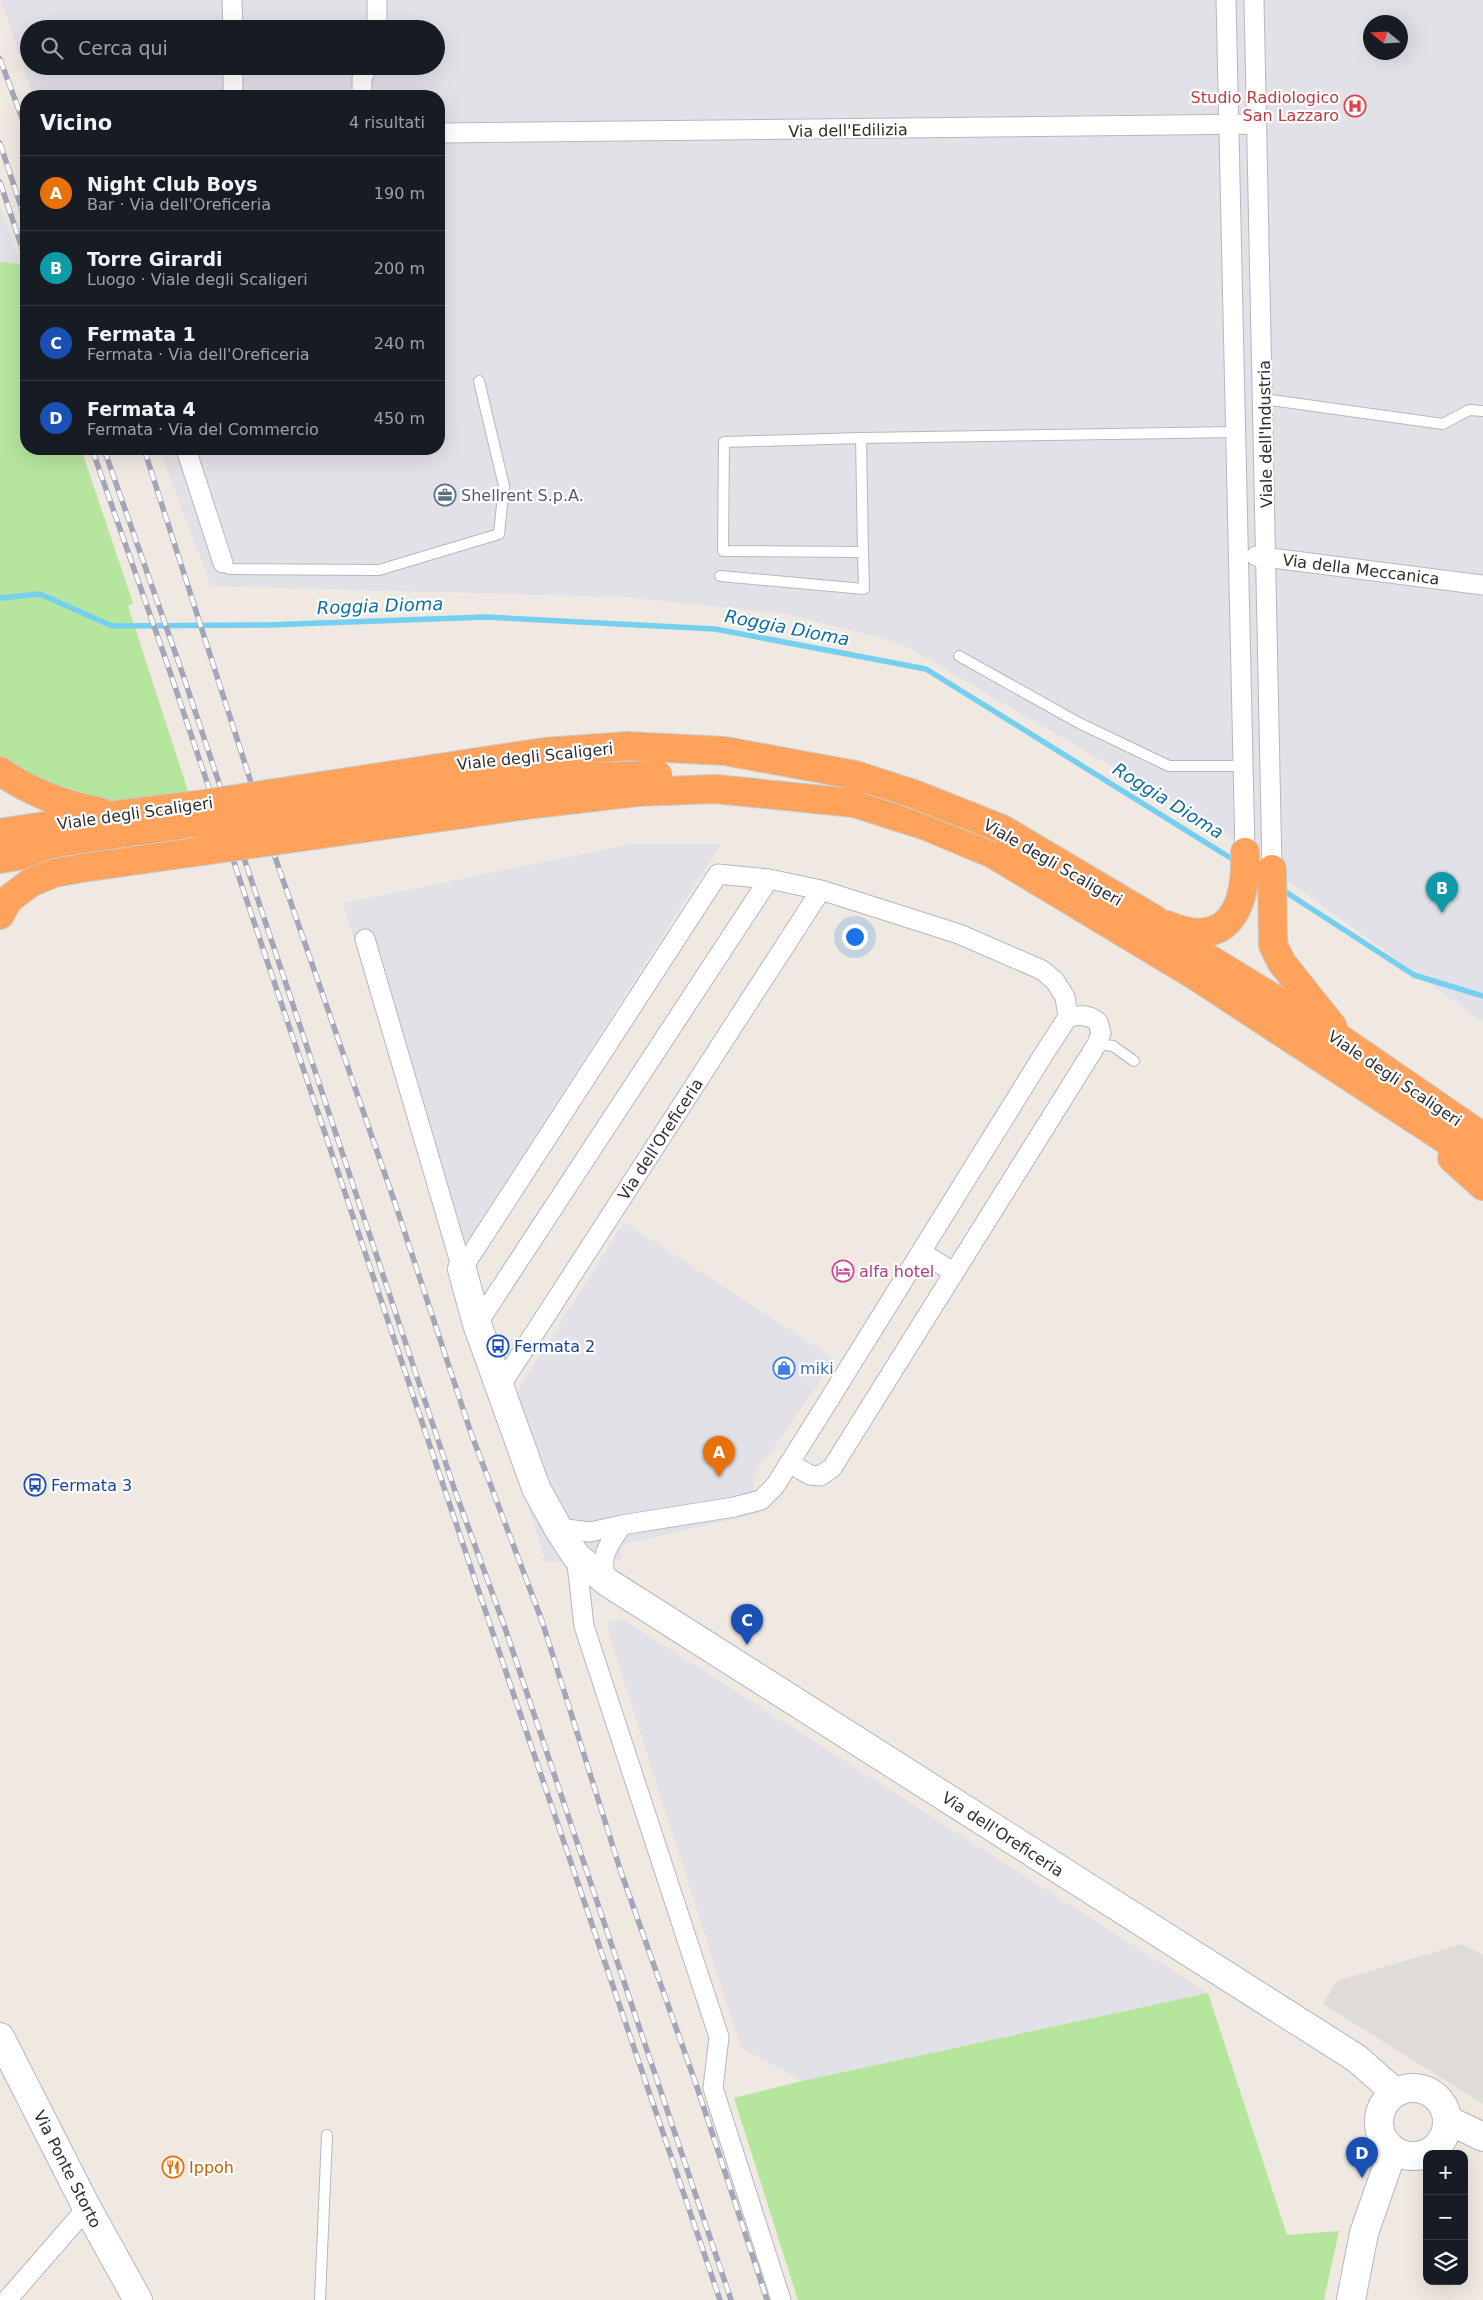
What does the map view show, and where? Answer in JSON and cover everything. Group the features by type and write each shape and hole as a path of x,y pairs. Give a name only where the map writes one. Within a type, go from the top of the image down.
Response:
{"highway":[{"name":"Viale degli Scaligeri","path":"0,833 114,814 197,805 544,752 628,746 725,751 837,771 914,794 1002,829 1154,920 1193,949 1345,1042 1399,1092 1483,1164"},
{"path":"5,774 53,799 82,809 114,814"},
{"name":"Viale degli Scaligeri","path":"0,859 203,826 548,778 639,774 723,777 806,790 926,826 993,854 1194,975 1399,1092 1483,1137"},
{"path":"0,915 9,899 30,883 54,873 514,806 637,792 715,789 854,803"},
{"path":"1154,920 1183,932 1211,932 1225,926 1239,904 1245,864"},
{"path":"1272,869 1273,945 1282,963 1345,1042"},
{"path":"1399,1092 1483,1127"},
{"path":"1399,1092 1483,1186"}],"street":[{"path":"232,0 232,20"},
{"path":"377,0 377,20"},
{"name":"Viale dell'Industria","path":"1226,0 1240,555 1245,864"},
{"name":"Viale dell'Industria","path":"1254,0 1264,399 1272,869"},
{"path":"233,75 233,90"},
{"path":"362,90 364,75"},
{"name":"Via dell'Edilizia","path":"445,133 1257,124"},
{"path":"188,455 223,563"},
{"name":"Via della Meccanica","path":"1240,555 1483,585"},
{"path":"462,1269 718,874 769,879 821,890 959,934 1042,970 1055,981 1065,997 1068,1018 775,1486 761,1500 734,1507 590,1532 558,1528"},
{"path":"477,1324 769,879"},
{"name":"Via dell'Oreficeria","path":"499,1388 821,890"},
{"path":"365,939 462,1269"},
{"path":"789,1463 810,1474 820,1476 832,1468 1097,1044 1101,1033 1098,1022 1084,1015 1068,1018"},
{"path":"921,1252 953,1272"},
{"name":"Via dell'Oreficeria","path":"462,1269 477,1324 536,1488 576,1556 607,1582 1348,2053 1395,2092"},
{"path":"607,1582 602,1569 604,1557 622,1525"},
{"path":"576,1556 584,1626 719,2037 713,2088 781,2300"},
{"name":"Via Ponte Storto","path":"0,2037 87,2208 138,2300"},
{"path":"1406,2088 1418,2088 1429,2091 1445,2109 1448,2120 1442,2141 1434,2150 1413,2156 1402,2155 1393,2150 1382,2137 1378,2121 1380,2110 1386,2100 1395,2092 1406,2088"},
{"path":"1448,2120 1483,2137"},
{"path":"1351,2300 1364,2233 1393,2150"},
{"path":"13,2298 87,2208"}],"lane":[{"path":"223,563 229,569 379,570 499,534 504,486 478,381"},
{"path":"1264,399 1443,424 1469,410 1483,412"},
{"path":"863,552 723,551 724,442 1236,432"},
{"path":"720,576 864,589 861,438"},
{"path":"958,656 1078,723 1168,766 1243,766"},
{"path":"1097,1044 1113,1046 1134,1062"},
{"path":"320,2300 327,2135"}],"shaded area":[{"path":"1,0 1483,0 1483,1022 1207,822 900,643 787,614 624,597 211,586 161,455 445,455 445,90 31,90 26,75 445,75 445,20 20,20 20,57"},
{"path":"0,206 20,264 0,262"},
{"path":"633,844 721,844 452,1268 343,903"},
{"path":"624,1222 835,1359 753,1478 760,1513 621,1545 621,1560 546,1562 500,1419"},
{"path":"624,1620 1208,1993 802,2081 741,2048 609,1635 608,1621"},
{"path":"1462,1944 1483,1955 1483,2104 1323,2004 1337,1981"}],"green space":[{"path":"0,262 20,264 20,455 83,455 133,603 128,606 189,794 112,805 0,767"},
{"path":"1208,1993 1287,2235 1339,2231 1324,2300 798,2300 734,2098 802,2081"}],"waterway":[{"name":"Roggia Dioma","path":"0,598 40,594 112,626 267,625 486,617 715,629 926,669 1237,862"},
{"name":"Roggia Dioma","path":"1281,889 1414,975 1483,996"}],"railway":[{"path":"0,59 20,113"},
{"path":"0,143 20,204"},
{"path":"0,182 20,242"},
{"path":"94,455 168,666 508,1678 720,2300"},
{"path":"106,455 183,675 455,1491 504,1625 731,2300"},
{"path":"146,455 274,854 397,1209 471,1433 542,1621 620,1869 698,2090 767,2300"}],"place":[{"name":"Studio Radiologico San Lazzaro","path":"1355,106"},
{"name":"Shellrent S.p.A.","path":"445,495"},
{"name":"Torre Girardi","path":"1442,913"},
{"name":"alfa hotel","path":"843,1271"},
{"name":"Fermata 2","path":"498,1346"},
{"name":"miki","path":"784,1368"},
{"name":"Night Club Boys","path":"719,1477"},
{"name":"Fermata 3","path":"35,1485"},
{"name":"Fermata 1","path":"747,1645"},
{"name":"Ippoh","path":"173,2167"},
{"name":"Fermata 4","path":"1362,2178"}]}
